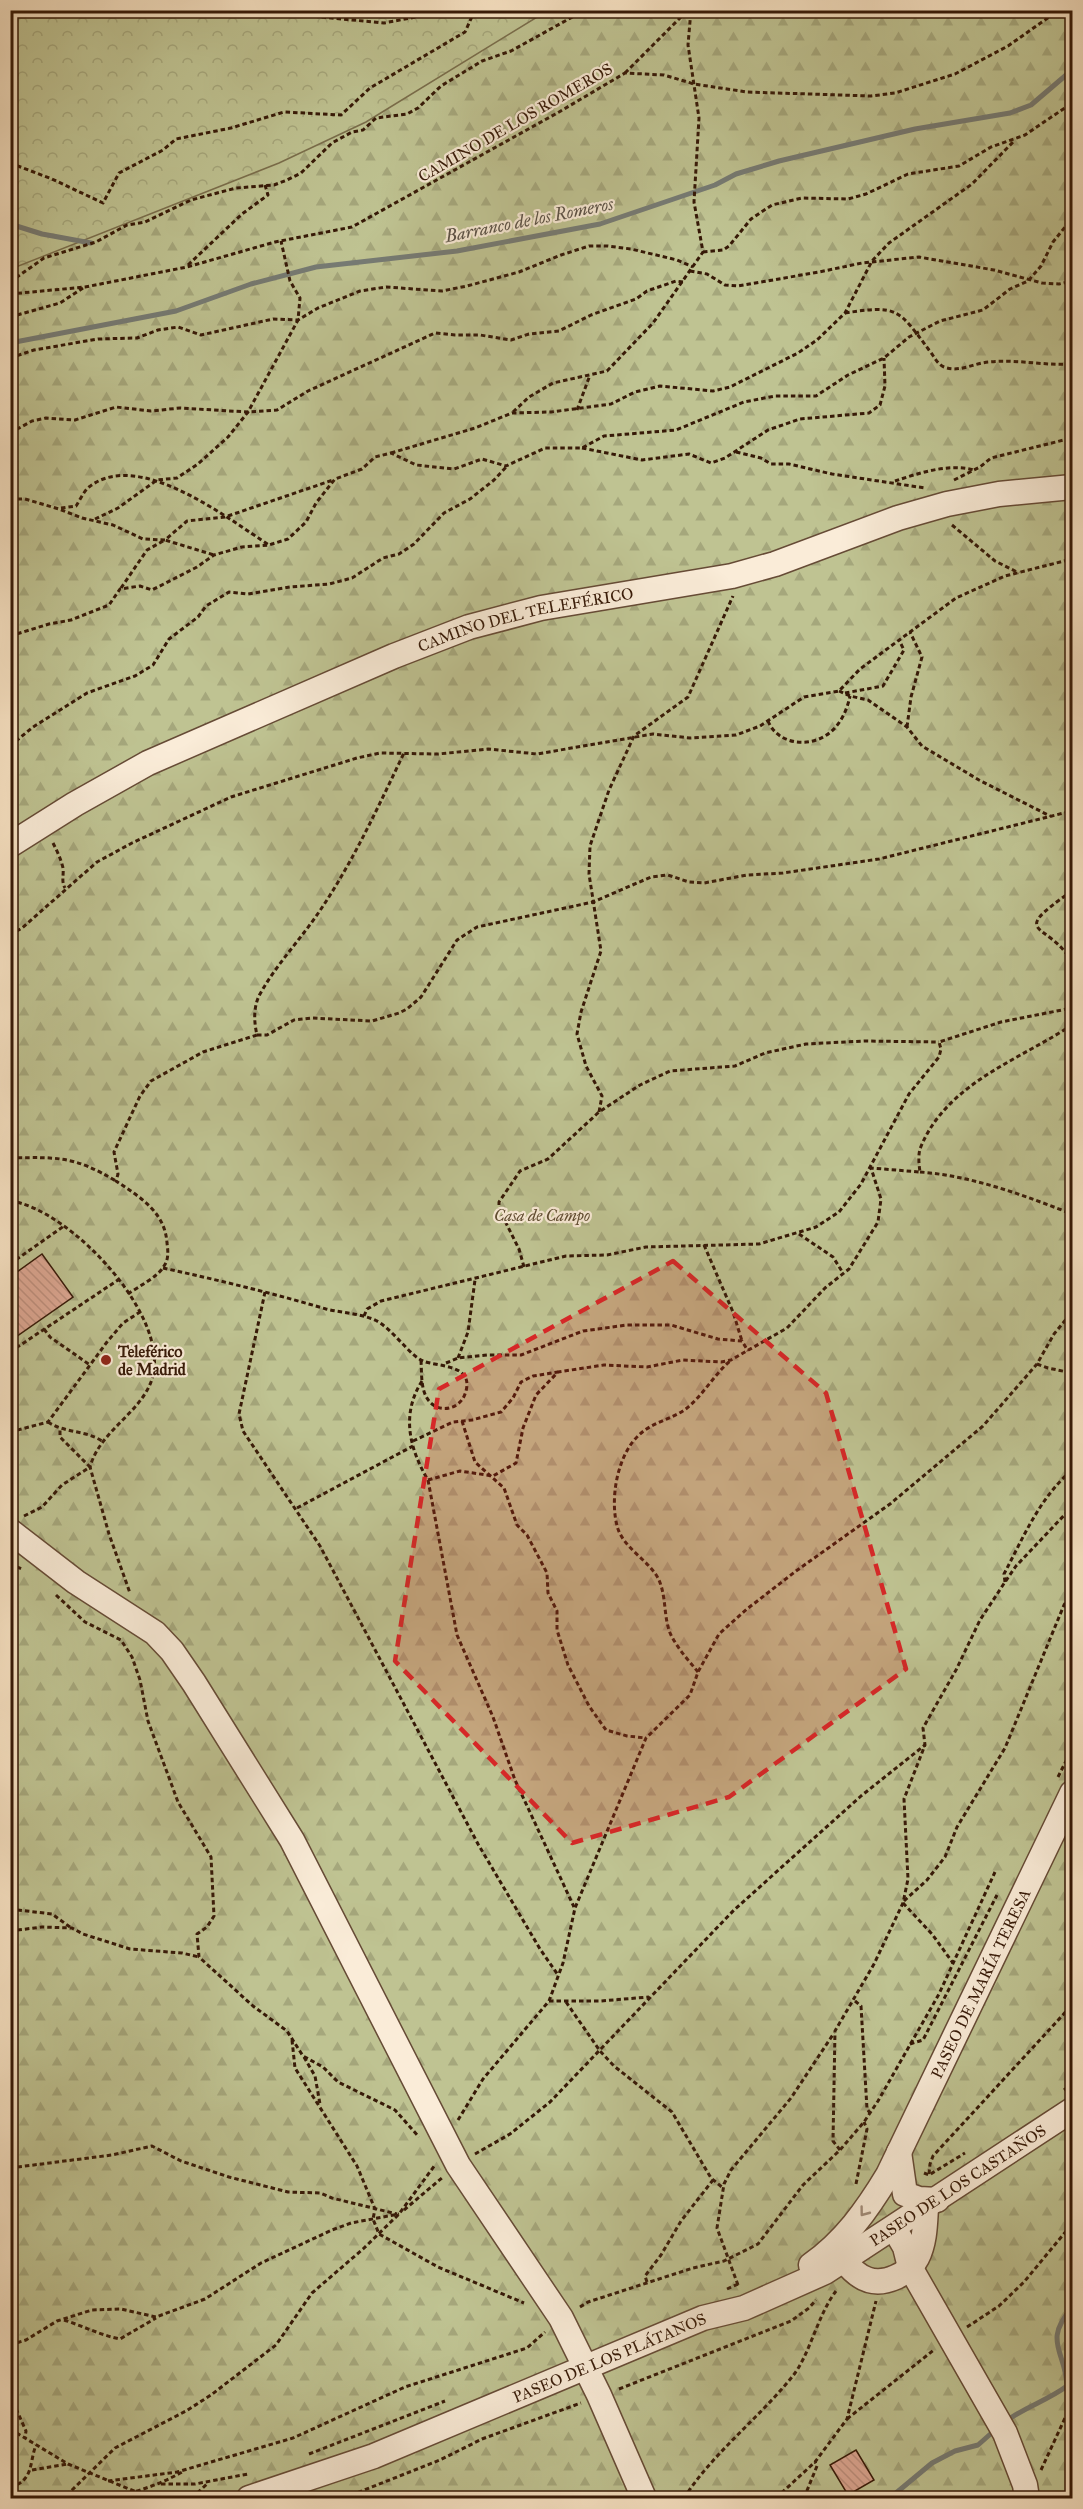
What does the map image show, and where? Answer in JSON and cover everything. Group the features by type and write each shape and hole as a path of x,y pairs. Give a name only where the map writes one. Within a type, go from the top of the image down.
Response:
{"street":[{"name":"CAMINO DEL TELEFÉRICO","path":"10,845 75,804 148,763 447,635 541,608 732,576 775,564 898,518 948,505 999,494 1072,487"},
{"path":"13,1525 76,1582 155,1633 172,1652 292,1840 448,2153 561,2318 586,2367 639,2494"},
{"name":"PASEO DE MARÍA TERESA","path":"844,2259 863,2215 888,2175 899,2152 1064,1787"},
{"name":"PASEO DE LOS CASTAÑOS","path":"844,2259 1072,2110"},
{"path":"703,2318 737,2291 844,2259 863,2279 881,2282 902,2274 916,2260 935,2201 905,2194 899,2152"},
{"path":"888,2175 890,2206 910,2267 1005,2433 1026,2492"},
{"name":"PASEO DE LOS PLÁTANOS","path":"249,2499 374,2456 703,2318 744,2308 767,2299 818,2276 844,2259"}],"path":[{"path":"247,10 384,23 453,10"},
{"path":"10,163 52,179 103,203 119,172 163,150 176,139 231,128 284,112 341,116 370,88 465,32 475,10"},
{"path":"10,282 44,258 96,242 127,225 145,222 191,200 236,188 274,185 301,173 332,143 352,132 363,130 376,118 407,114 418,108 441,86 482,61 511,51 585,10"},
{"path":"625,73 689,10"},
{"path":"512,413 529,397 553,383 607,371 653,323 703,252 694,202 699,118 688,45 689,10"},
{"name":"CAMINO DE LOS ROMEROS","path":"10,294 85,287 187,267 281,241 352,227 625,73 664,75 694,84 747,92 871,96 896,93 945,78 980,63 1059,10"},
{"path":"1068,10 1072,15"},
{"path":"10,636 71,620 109,605 147,550 165,540 187,521 225,517 362,469 375,457 475,428 512,413 578,410 611,405 635,392 660,386 703,391 730,387 798,353 817,340 845,313 872,261 906,229 926,218 972,184 1015,140 1072,103"},
{"path":"703,252 723,250 729,246 751,219 772,205 802,198 833,200 866,194 908,174 959,166 991,147 1015,140"},
{"path":"187,267 242,214 268,195 265,185"},
{"path":"582,448 604,436 676,430 744,402 775,396 816,396 848,375 884,358 916,333 940,321 983,310 1010,289 1029,281 1041,266 1072,212"},
{"path":"95,519 118,508 157,480 177,478 198,464 228,437 248,412 298,320 300,298 290,281 281,241"},
{"path":"10,358 34,350 98,339 137,338 158,330 178,327 201,335 273,319 298,320 327,304 360,291 386,286 442,291 458,288 519,272 589,246 631,249 677,260 724,285 738,286 872,261 919,257 994,270 1029,281 1059,285 1072,281"},
{"path":"10,433 32,421 46,418 75,420 116,407 151,411 195,408 248,412 277,410 308,391 435,333 480,335 511,340 529,334 559,331 591,315 636,299 647,291 676,281 682,282"},
{"path":"10,329 13,317 60,303 85,287"},
{"path":"845,313 874,309 896,311 940,365 952,369 985,362 1014,360 1072,364"},
{"path":"391,453 416,465 454,470 482,459 506,466 545,448 582,448 642,460 689,454 711,463 734,452 768,430 800,419 869,413 880,405 885,386 884,358"},
{"path":"578,410 590,375"},
{"path":"1018,573 995,561 948,522 948,505 957,478 1003,454 1072,438"},
{"path":"734,452 748,453 771,464 789,464 832,474 894,482 948,505"},
{"path":"10,746 33,727 87,693 135,676 153,665 169,639 198,617 206,606 229,592 248,594 290,587 329,584 352,578 383,558 399,554 414,544 444,513 470,499 494,480 511,462"},
{"path":"894,482 922,471 963,467 974,470"},
{"path":"59,509 76,506 88,487 111,476 132,475 157,480 174,487 269,545"},
{"path":"120,589 140,586 152,590 214,555 242,547 269,545 288,539 298,532 335,479"},
{"path":"10,499 25,500 82,518 95,519 143,539 165,540 214,555"},
{"path":"841,692 860,669 956,598 1005,576 1072,559"},
{"path":"599,1112 602,1096 586,1066 577,1034 580,1012 600,951 589,874 590,846 609,790 634,736 688,696 736,590 732,576"},
{"path":"907,727 911,697 922,657 910,632"},
{"path":"10,935 22,928 97,862 132,843 231,797 380,753 438,754 488,749 537,754 653,734 690,738 736,735 768,721 804,697 883,686 904,650 899,640"},
{"path":"841,692 868,700 907,727 922,746 979,780 1052,816"},
{"path":"768,721 771,728 788,741 806,742 825,737 836,726 847,708 850,696"},
{"path":"257,1035 254,1020 258,996 319,912 346,869 404,753"},
{"path":"116,1181 118,1174 114,1152 140,1096 151,1081 203,1052 257,1035 267,1035 294,1020 312,1018 372,1021 407,1009 421,997 456,940 477,927 593,902 651,878 668,875 688,882 704,883 747,875 783,873 879,859 1072,812"},
{"path":"49,837 60,859 65,888"},
{"path":"1072,891 1041,914 1036,924 1040,932 1054,940 1072,962"},
{"path":"524,1267 515,1241 505,1226 499,1202 520,1171 548,1159 599,1112 640,1085 670,1071 735,1066 765,1053 806,1044 865,1041 939,1042 1001,1022 1072,1008"},
{"path":"920,1172 919,1151 940,1114 992,1070 1072,1025"},
{"path":"364,1316 367,1309 381,1301 475,1280 566,1256 607,1255 646,1247 759,1244 799,1234 816,1227 838,1212 850,1200 871,1168 885,1136 909,1094 939,1057 941,1049 939,1042"},
{"path":"1072,1140 1070,1160 1072,1181"},
{"path":"10,1158 71,1159 91,1166 142,1199 161,1220 165,1228 168,1251 163,1268 128,1294"},
{"path":"871,1168 951,1174 1032,1198 1072,1214"},
{"path":"297,1508 453,1422 501,1412 513,1398 521,1382 533,1376 604,1365 647,1367 683,1360 721,1362 748,1351 787,1328 825,1288 843,1274 868,1241 878,1222 880,1199 871,1168"},
{"path":"10,1201 20,1202 52,1216 81,1241 118,1280 140,1312 152,1339 155,1366 152,1381 145,1395 102,1441 90,1467 62,1485 42,1507 13,1525"},
{"path":"10,1264 64,1226"},
{"path":"799,1234 833,1257 843,1274"},
{"path":"704,1245 748,1351"},
{"path":"163,1268 378,1321 422,1361 453,1367 463,1376 466,1390 460,1402 448,1408 434,1406 425,1395 422,1361"},
{"path":"10,1352 118,1280"},
{"path":"458,1358 468,1332 475,1280"},
{"path":"265,1292 239,1414 243,1431 297,1508 320,1546 478,1844 540,1949 558,1975"},
{"path":"10,1432 48,1422 123,1323 140,1312"},
{"path":"59,2499 71,2491 115,2448 186,2411 211,2395 276,2345 312,2293 380,2234 399,2214 448,2153 483,2079 549,2001 563,1963 575,1908 646,1738 690,1695 698,1672 719,1634 796,1571 890,1504 983,1426 1037,1364 1054,1334 1072,1312"},
{"path":"444,1364 458,1358 521,1355 583,1331 636,1325 671,1325 718,1339 742,1341"},
{"path":"44,1329 50,1337 90,1365"},
{"path":"698,1672 671,1634 662,1586 652,1568 624,1540 619,1530 614,1499 620,1467 639,1434 684,1410 696,1400 707,1384 730,1360"},
{"path":"1037,1364 1072,1372"},
{"path":"428,1480 460,1471 493,1476 516,1463 523,1428 536,1395 558,1372"},
{"path":"422,1381 413,1398 408,1419 409,1432 420,1467 428,1480 436,1535 458,1635 493,1717 514,1780 575,1908"},
{"path":"462,1421 475,1462 504,1488 518,1525 527,1535 547,1573 548,1593 557,1611 557,1630 568,1665 589,1706 606,1730 646,1738"},
{"path":"48,1422 60,1430 96,1437 102,1441"},
{"path":"60,1430 60,1437 90,1467 135,1607 131,1616"},
{"path":"1005,1582 1004,1574 1031,1523 1053,1488 1072,1470"},
{"path":"737,2291 717,2228 723,2188 731,2170 791,2098 855,2001 903,1903 908,1879 904,1799 925,1745 923,1728 956,1670 980,1620 1005,1582 1016,1566 1072,1507"},
{"path":"10,1563 24,1570"},
{"path":"52,1592 86,1622 121,1640 132,1657 140,1680 148,1720 178,1802 211,1857 214,1916 207,1927 197,1934 199,1957"},
{"path":"903,1903 927,1880 945,1857 957,1827 1005,1748 1064,1605 1072,1594"},
{"path":"62,2319 86,2327 99,2335 120,2339 156,2317 205,2299 261,2263 332,2230 351,2223 399,2214 448,2153 510,2134 542,2108 600,2051 734,1910 861,1796 925,1745"},
{"path":"1064,1787 1072,1749"},
{"path":"108,2481 191,2468 293,2439 405,2387 527,2348 561,2318 588,2302 693,2268 728,2260 758,2244 803,2185 840,2150 870,2113 953,1964 995,1872"},
{"path":"910,2044 922,2040 998,1894"},
{"path":"903,1903 932,1934 953,1964"},
{"path":"10,1909 52,1914 83,1934 130,1949 182,1953 199,1957 253,2006 272,2018 291,2038 315,2076 321,2110"},
{"path":"10,1931 42,1927 72,1928"},
{"path":"549,2001 650,1997"},
{"path":"855,2001 861,2006 867,2109 870,2113"},
{"path":"566,2002 600,2051 633,2083 672,2112 713,2180 723,2188"},
{"path":"935,2201 929,2178 933,2156 1072,2005"},
{"path":"835,2031 833,2139 840,2150"},
{"path":"291,2038 295,2068 357,2166 375,2208 373,2219 380,2234 438,2267 530,2305"},
{"path":"303,2056 323,2067 338,2082 395,2110 416,2134 448,2153"},
{"path":"854,2189 867,2129 864,2122"},
{"path":"10,2168 112,2155 152,2146 181,2161 229,2177 264,2184 288,2192 320,2193 399,2214"},
{"path":"647,2282 647,2273 661,2255 681,2221 713,2180"},
{"path":"684,2499 712,2463 794,2375 827,2303 844,2259"},
{"path":"776,2499 815,2462 847,2419 881,2282"},
{"path":"10,2345 26,2340 62,2319 92,2310 121,2309 156,2317"},
{"path":"10,2395 26,2431 25,2438"},
{"path":"304,2455 453,2398"},
{"path":"1026,2492 1038,2476 1065,2418 1072,2411"},
{"path":"10,2429 68,2464 136,2492 146,2499"},
{"path":"10,2487 22,2481 32,2470 36,2445"},
{"path":"804,2499 817,2466 815,2462"},
{"path":"32,2470 68,2464"},
{"path":"107,2499 161,2484 191,2468"},
{"path":"161,2484 209,2482 254,2473"},
{"path":"344,2498 384,2481"},
{"path":"192,2499 209,2482"},
{"path":"415,2499 459,2494 509,2498 583,2496 584,2499"}],"highlighted area":[{"path":"673,1261 826,1393 906,1669 729,1797 572,1843 395,1661 439,1389"}],"green space":[{"path":"11,10 547,11 366,122 279,163 11,269"},
{"name":"Casa de Campo","path":"11,11 1072,11 1072,2420 1069,2498 11,2498"}],"building":[{"path":"42,1254 73,1297 10,1341 10,1277"},
{"path":"856,2450 874,2480 848,2495 830,2465"}],"waterway":[{"name":"Barranco de los Romeros","path":"10,343 176,311 251,284 316,267 457,251 600,224 715,185 736,174 779,161 915,129 1010,113 1031,105 1072,70"},
{"path":"10,224 42,234 91,243"},
{"path":"1005,2422 1067,2386 1057,2338 1058,2329 1072,2308"},
{"path":"890,2498 932,2463 955,2451 978,2445 995,2430"}],"place":[{"name":"Teleférico de Madrid","path":"106,1360"}]}
